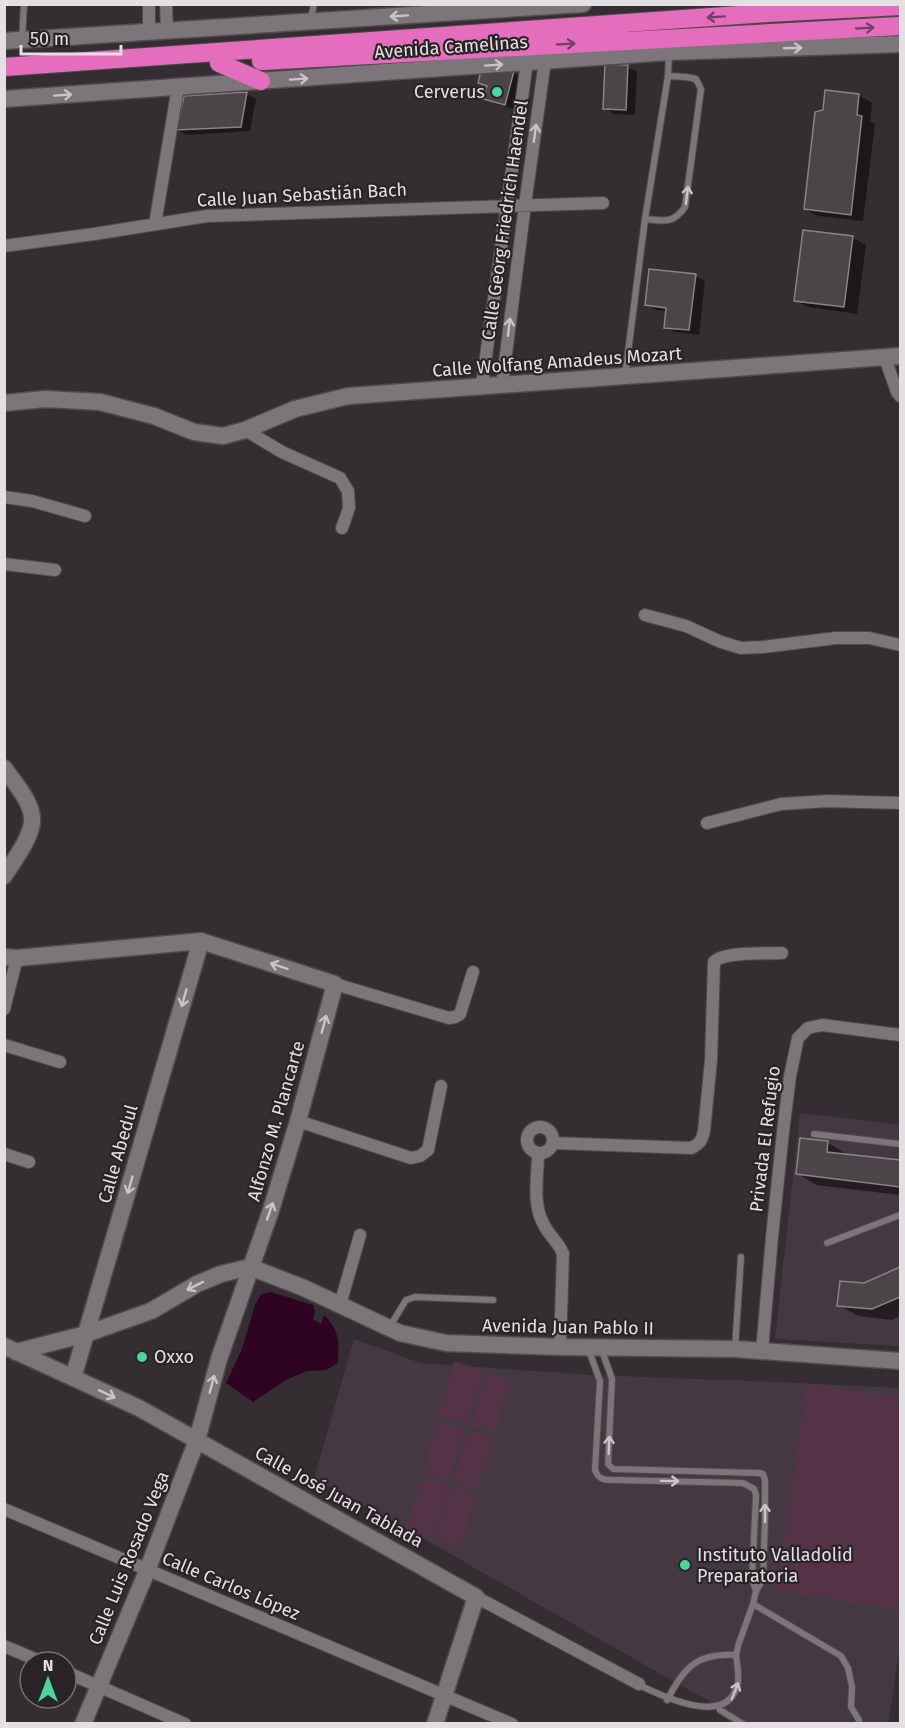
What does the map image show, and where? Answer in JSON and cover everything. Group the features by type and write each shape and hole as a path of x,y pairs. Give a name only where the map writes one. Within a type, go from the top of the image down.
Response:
{"highway":[{"name":"Avenida Camelinas","path":"4,67 773,9 900,6"},
{"name":"Avenida Camelinas","path":"4,79 219,63 900,26"},
{"path":"219,63 261,81"}],"street":[{"path":"149,4 149,32"},
{"path":"166,4 166,31"},
{"name":"Avenida Camelinas","path":"4,41 310,22 472,8 583,4"},
{"name":"Avenida Camelinas","path":"4,99 669,52 900,44"},
{"name":"Calle Georg Friedrich Haendel","path":"502,385 545,61"},
{"name":"Calle Georg Friedrich Haendel","path":"482,385 527,62"},
{"path":"155,224 178,87"},
{"name":"Calle Juan Sebastián Bach","path":"4,246 207,216 603,203"},
{"path":"893,357 897,392 900,396"},
{"name":"Calle Wolfang Amadeus Mozart","path":"4,403 45,399 100,402 154,416 194,432 223,436 246,430 295,409 348,396 893,357"},
{"path":"246,430 282,452 340,478 348,491 349,508 342,528"},
{"path":"4,497 32,501 85,516"},
{"path":"4,564 55,570"},
{"path":"645,615 686,626 721,642 741,648 836,638 869,638 900,645"},
{"path":"4,768 22,792 30,809 32,822 27,837 4,876"},
{"path":"707,823 781,804 827,801 900,803"},
{"path":"4,1009 11,958 201,941 449,1018 460,1014 473,972"},
{"name":"Calle Abedul","path":"73,1378 201,941"},
{"path":"553,1143 691,1148 697,1145 702,1140 704,1131 711,1060 714,962 718,957 730,955 782,953"},
{"name":"Alfonzo M. Plancarte","path":"197,1440 219,1359 271,1210 298,1121 335,984"},
{"name":"Privada El Refugio","path":"762,1351 783,1132 790,1076 798,1038 808,1028 822,1025 900,1035"},
{"path":"4,1045 60,1062"},
{"path":"298,1121 411,1158 420,1156 428,1150 441,1086"},
{"path":"546,1128 552,1134 553,1143 545,1153 538,1153 532,1151 527,1144 528,1135 533,1129 546,1128"},
{"path":"538,1153 537,1208 543,1224 560,1246 563,1254 560,1347"},
{"path":"4,1154 29,1162"},
{"path":"339,1305 360,1236"},
{"name":"Calle José Juan Tablada","path":"10,1349 86,1334 152,1311 197,1284 221,1274 250,1267"},
{"name":"Avenida Juan Pablo II","path":"250,1267 278,1276 400,1333 446,1343 735,1349 900,1361"},
{"name":"Calle José Juan Tablada","path":"10,1349 139,1408 476,1597 639,1684"},
{"name":"Calle Luis Rosado Vega","path":"83,1724 147,1571 197,1440"},
{"name":"Calle Carlos López","path":"4,1509 512,1724"},
{"path":"435,1724 476,1597"},
{"path":"4,1646 18,1652"},
{"path":"78,1677 185,1724"}],"lane":[{"path":"22,40 24,4"},
{"path":"310,22 314,4"},
{"path":"625,376 645,219 668,76 669,52"},
{"path":"645,219 667,221 678,217 685,207 701,89 696,79 686,76 668,76"},
{"path":"814,1134 900,1144"},
{"path":"827,1243 900,1215"},
{"path":"735,1349 741,1257"},
{"path":"388,1328 406,1300 415,1297 493,1300"},
{"path":"594,1347 612,1379 610,1467"},
{"path":"594,1347 600,1381 595,1470 597,1476 602,1479 617,1480 743,1483 754,1489 756,1495 752,1579 756,1591"},
{"path":"597,1476 610,1467"},
{"path":"610,1467 613,1469 763,1474 765,1480 763,1579 756,1591 739,1643 736,1655 738,1682 733,1699 720,1710"},
{"path":"753,1604 841,1656 848,1668 852,1687 850,1707 859,1720 859,1724"},
{"path":"667,1700 680,1676 696,1663 709,1656 736,1655"},
{"path":"639,1684 667,1700 699,1711 720,1710 743,1724"}],"shaded area":[{"path":"800,1113 900,1125 900,1346 775,1339"},
{"path":"271,1292 313,1305 315,1312 313,1319 321,1324 324,1315 336,1332 338,1363 326,1370 307,1371 286,1380 253,1402 226,1383 242,1349 255,1305 261,1294"},
{"name":"Instituto Valladolid Preparatoria","path":"354,1339 420,1363 591,1375 900,1388 900,1645 889,1718 886,1724 747,1723 336,1489 314,1479"},
{"path":"454,1361 484,1370 468,1424 438,1416"},
{"path":"486,1372 510,1380 496,1432 471,1425"},
{"path":"807,1383 900,1397 900,1610 776,1589"},
{"path":"437,1421 465,1430 450,1481 423,1473"},
{"path":"469,1430 494,1438 478,1490 453,1482"},
{"path":"422,1478 449,1485 433,1539 406,1530"},
{"path":"451,1486 476,1494 461,1547 434,1539"}],"building":[{"path":"605,64 628,65 626,110 603,109"},
{"name":"Cerverus","path":"481,71 514,71 505,105 483,99 487,86 478,83"},
{"path":"825,90 859,94 857,115 862,116 851,215 804,209 815,112 823,110"},
{"path":"247,92 241,127 176,130 184,96"},
{"path":"803,230 853,236 844,307 794,301"},
{"path":"649,269 696,274 689,330 664,328 666,308 645,305"},
{"path":"800,1138 828,1141 827,1152 900,1160 900,1187 796,1174"},
{"path":"900,1267 900,1297 872,1309 837,1306 840,1281 864,1283"}],"place":[{"name":"Cerverus","path":"497,92"},
{"name":"Oxxo","path":"142,1357"},
{"name":"Instituto Valladolid Preparatoria","path":"685,1565"}]}
